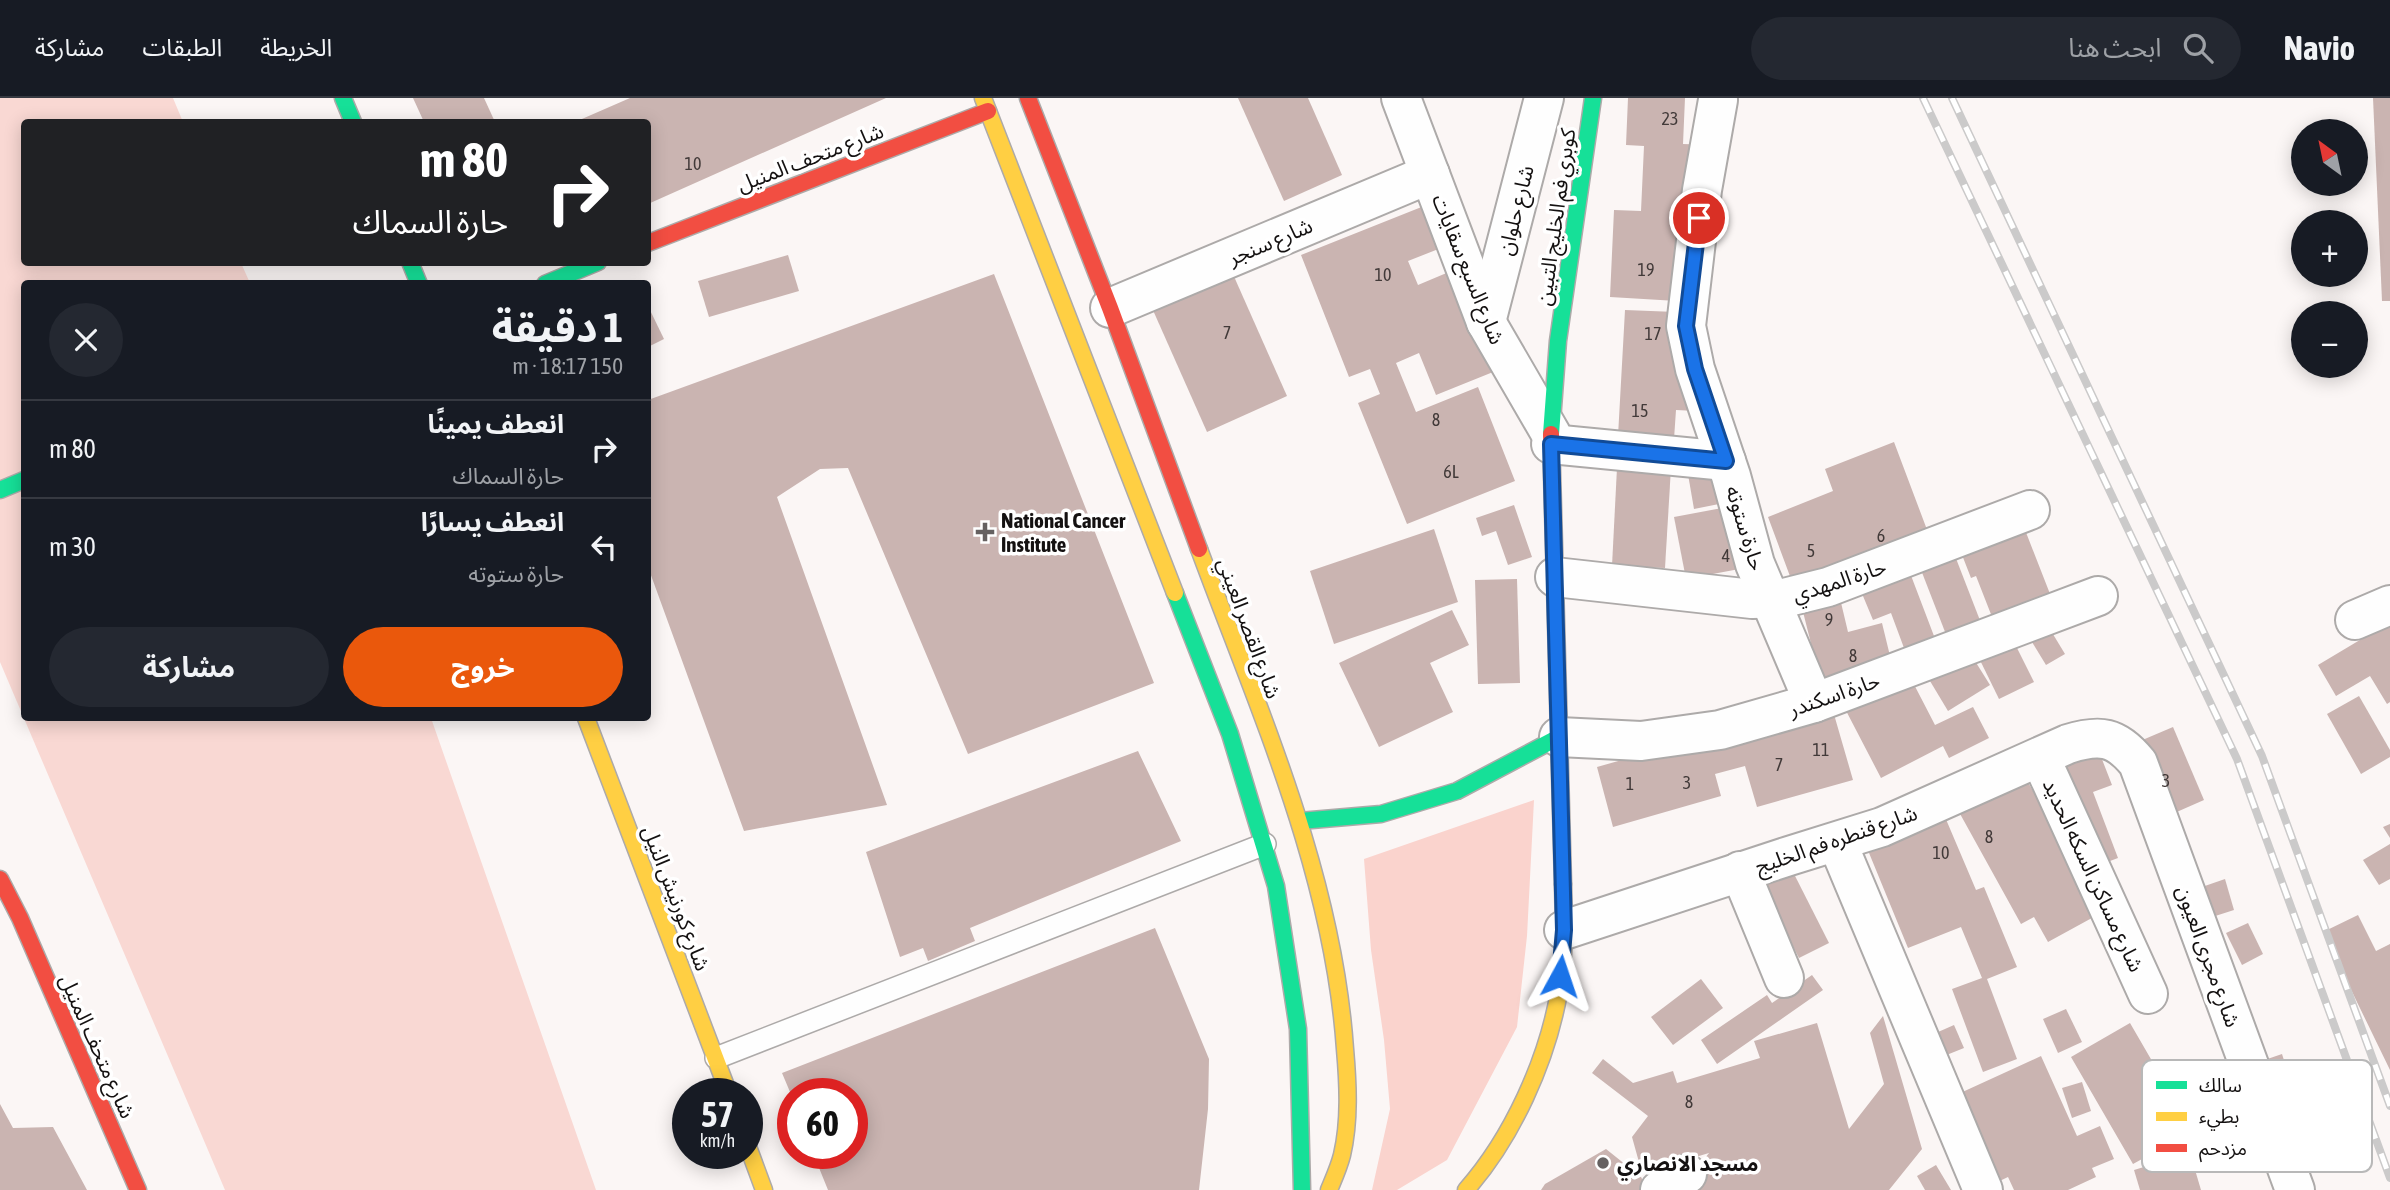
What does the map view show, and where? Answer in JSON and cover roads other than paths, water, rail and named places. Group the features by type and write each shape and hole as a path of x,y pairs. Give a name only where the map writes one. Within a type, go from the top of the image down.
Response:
{"main road":[{"path":"343,98 352,119"},
{"name":"شارع القصر العيني","path":"1028,98 1110,308 1300,821 1317,880 1342,1006 1346,1098 1342,1152 1329,1190"},
{"name":"كوبري فم الخليج التبين","path":"1466,1190 1479,1177 1507,1131 1538,1066 1558,998 1564,930 1551,439 1558,341 1593,98"},
{"path":"986,104 1230,734 1265,844 1276,886 1298,1029 1302,1190"},
{"name":"شارع متحف المنيل","path":"651,242 986,104"},
{"path":"555,280 588,266"},
{"path":"0,490 21,481"},
{"name":"شارع كورنيش النيل","path":"587,721 723,1078"},
{"path":"1300,821 1381,814 1457,791 1559,737"},
{"name":"شارع متحف المنيل","path":"0,879 20,918 138,1190"},
{"path":"0,908 20,918"},
{"path":"756,1169 764,1190"}],"street":[{"name":"شارع السبع سقايات","path":"1401,98 1486,323 1551,439"},
{"name":"شارع حلوان","path":"1486,323 1544,98"},
{"name":"حارة ستوته","path":"1718,100 1703,190 1686,326 1695,369 1726,461 1755,564 1814,703"},
{"name":"شارع سنجر","path":"1110,308 1430,174"},
{"path":"1551,439 1726,461"},
{"name":"حارة المهدي","path":"1555,578 1752,599 1784,598 1828,587 2030,510"},
{"name":"حارة اسكندر","path":"1559,737 1641,741 1720,730 1814,703 2098,596"},
{"path":"2355,620 2390,606"},
{"name":"شارع قنطره فم الخليج","path":"1564,930 1882,827 2078,741 2103,737"},
{"name":"شارع مجرى العيون","path":"2103,737 2119,744 2138,763 2247,1060"},
{"name":"شارع مساكن السكه الحديد","path":"2040,757 2148,993"},
{"path":"1837,842 1983,1190"},
{"path":"1740,871 1784,978"},
{"name":"شارع مجرى العيون","path":"2288,1172 2295,1190"}],"lane":[{"path":"716,1058 1265,844"}],"railway":[{"path":"1923,98 2237,759 2347,1060"},
{"path":"1952,98 2262,756 2390,1106"},
{"path":"2372,1129 2390,1178"}],"place":[{"name":"National Cancer Institute","path":"985,532"},
{"name":"مسجد الانصاري","path":"1603,1163"}]}
